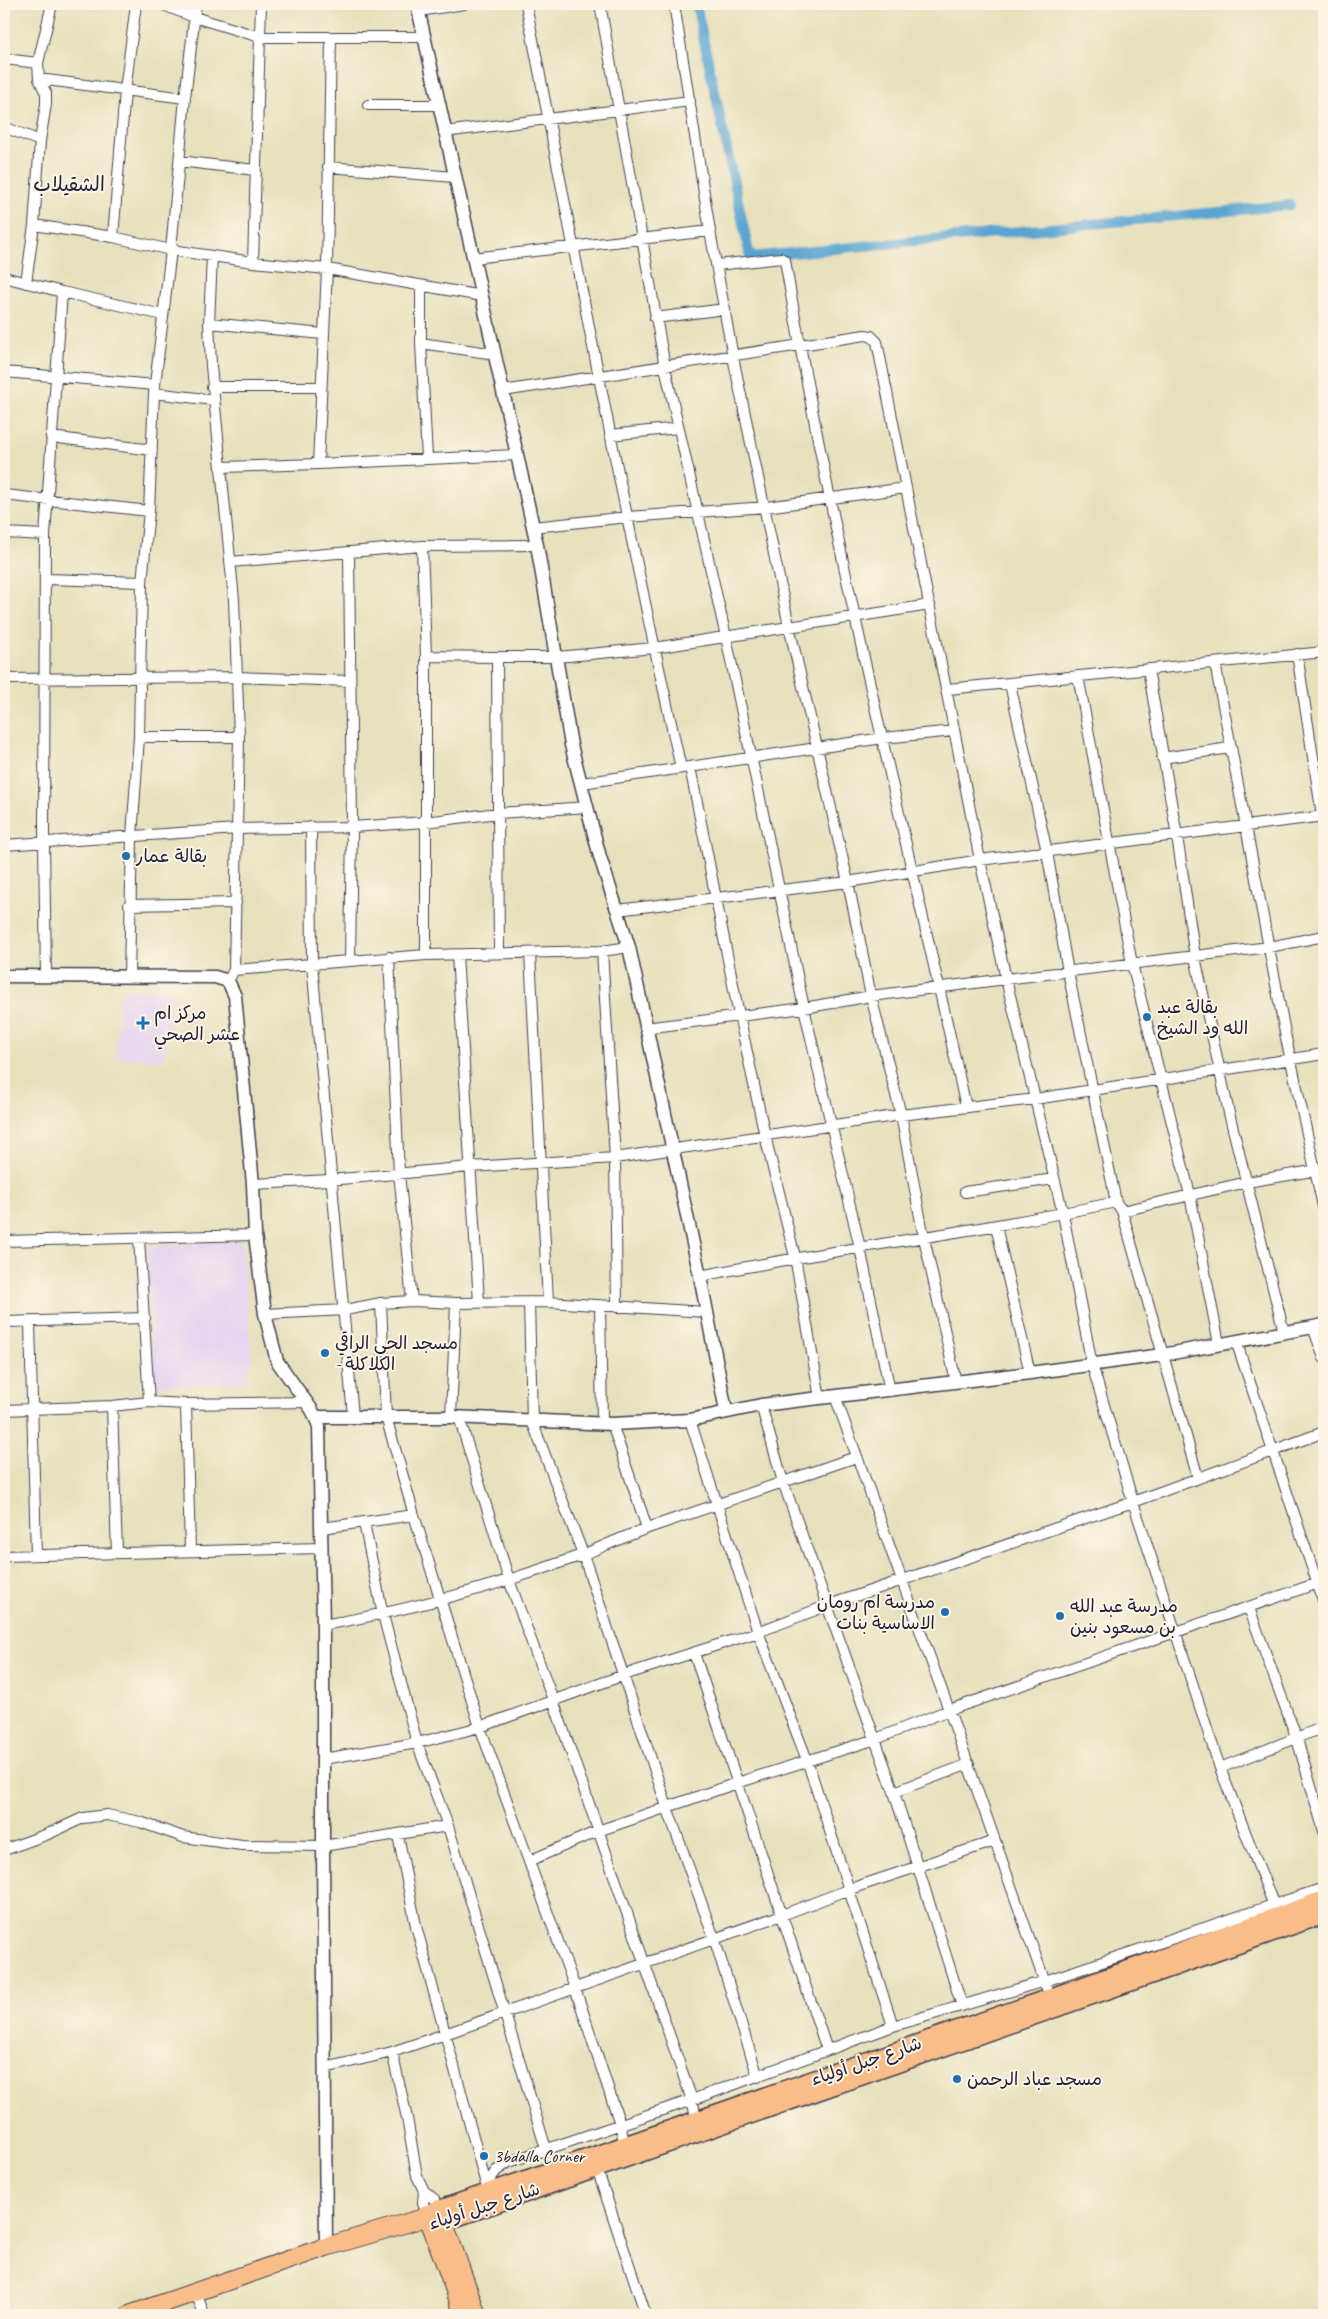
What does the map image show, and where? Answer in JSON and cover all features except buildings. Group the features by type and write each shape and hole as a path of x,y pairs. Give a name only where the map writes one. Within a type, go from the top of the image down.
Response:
{"highway":[{"name":"شارع جبل أولياء","path":"129,2315 326,2247 408,2223 420,2227 435,2218"},
{"path":"435,2218 464,2315"},
{"path":"435,2218 477,2315"}],"main road":[{"name":"شارع جبل أولياء","path":"435,2218 487,2188 625,2146 1050,1997 1275,1911 1324,1899"},
{"name":"شارع جبل أولياء","path":"435,2218 596,2169 1324,1915"}],"street":[{"path":"26,283 34,224 40,141 46,93 39,79 38,63 52,4"},
{"path":"112,237 125,91 136,4"},
{"path":"161,4 194,17 260,37 424,37"},
{"path":"129,976 132,836 139,737 142,582 149,511 155,389 196,4"},
{"path":"253,262 260,4"},
{"path":"464,4 418,7 438,105 537,545 571,745 600,857 629,947 671,1149 700,1276 726,1411"},
{"path":"526,4 610,435 654,648 686,768 765,1136 795,1257 820,1398"},
{"path":"600,4 664,367 726,637 804,1008 860,1248 890,1390"},
{"path":"674,4 710,230 733,357 790,626 848,882 870,996 901,1115 924,1238 956,1382"},
{"path":"318,464 320,387 327,269 331,37"},
{"path":"4,59 38,63"},
{"path":"39,79 185,98"},
{"path":"444,132 690,101"},
{"path":"368,105 438,105"},
{"path":"4,127 40,141"},
{"path":"179,161 255,170"},
{"path":"328,167 455,176"},
{"path":"34,224 112,237 171,250 253,262 327,269 482,296"},
{"path":"473,258 574,248 710,230"},
{"path":"212,256 209,323 212,387 222,466 230,562 239,737 236,903 231,975 235,996 253,1184 255,1235 265,1314 278,1361 316,1417 321,1450 324,1625 323,1846 326,2247"},
{"path":"717,265 785,259 800,347 855,617 966,1107"},
{"path":"4,277 163,315"},
{"path":"421,286 421,343 427,458"},
{"path":"46,976 44,843 45,535 62,292"},
{"path":"655,318 725,309"},
{"path":"209,323 323,334"},
{"path":"503,391 800,347 865,335 874,338 878,347 948,689 954,730 980,860 1006,979 1063,1214 1092,1365 1133,1502 1220,1768 1275,1911"},
{"path":"421,343 495,354"},
{"path":"4,372 55,376 155,389 214,400"},
{"path":"212,387 320,387"},
{"path":"610,435 678,428"},
{"path":"51,438 152,450"},
{"path":"222,466 318,464 516,455"},
{"path":"533,527 628,517 766,507 906,488"},
{"path":"4,495 149,511"},
{"path":"4,533 45,535"},
{"path":"230,562 422,546 537,545"},
{"path":"422,546 426,656 426,955"},
{"path":"349,553 352,827 350,961"},
{"path":"46,579 142,582"},
{"path":"426,656 557,657 654,648 930,605"},
{"path":"948,689 1324,652"},
{"path":"1297,654 1324,828"},
{"path":"497,657 499,953"},
{"path":"1215,663 1244,826 1292,1060 1320,1169 1324,1211"},
{"path":"1148,669 1177,836 1195,957 1246,1182 1284,1332"},
{"path":"1078,676 1132,964 1190,1195 1219,1344"},
{"path":"4,679 237,677 350,681"},
{"path":"1010,684 1047,852 1068,972 1092,1089 1119,1207 1198,1478"},
{"path":"582,783 883,738 954,730"},
{"path":"139,737 239,737"},
{"path":"1162,758 1230,748"},
{"path":"4,845 237,829 352,827 425,822 498,813 588,807"},
{"path":"617,910 848,882 980,860 1323,816"},
{"path":"311,827 312,964 330,1180 345,1310 353,1416"},
{"path":"130,906 236,903"},
{"path":"645,1028 804,1008 870,996 1269,947 1324,936"},
{"path":"4,976 231,975 312,964 390,957 602,951 629,947"},
{"path":"602,951 615,1158 617,1306"},
{"path":"530,953 548,1302"},
{"path":"457,955 479,1302"},
{"path":"390,957 398,1173 412,1301"},
{"path":"253,1184 330,1180 470,1167 615,1158 832,1127 901,1115 1035,1099 1324,1054"},
{"path":"700,1276 795,1257 1190,1195 1246,1182 1320,1169"},
{"path":"965,1192 1054,1179"},
{"path":"996,1226 1030,1373"},
{"path":"4,1241 255,1235"},
{"path":"139,1238 149,1402"},
{"path":"265,1314 345,1310 381,1303 412,1301 456,1303 548,1302 706,1312"},
{"path":"529,1302 532,1421 583,1554 667,1807 714,1938 758,2077"},
{"path":"381,1303 386,1417 414,1516 439,1602 480,1727 575,1988 620,2124 625,2146"},
{"path":"456,1303 455,1417 509,1580 645,1964 692,2100 697,2120"},
{"path":"600,1305 607,1423 647,1528"},
{"path":"4,1322 144,1318"},
{"path":"30,1322 36,1555"},
{"path":"316,1417 455,1417 607,1423 690,1420 762,1405 1162,1355 1319,1326 1324,1358"},
{"path":"1236,1341 1271,1450 1321,1582 1324,1603"},
{"path":"835,1396 949,1710 1050,1997"},
{"path":"4,1410 112,1406 149,1402 186,1404 307,1402"},
{"path":"186,1404 190,1550"},
{"path":"762,1405 783,1482 826,1606 876,1739 919,1867 962,2006"},
{"path":"112,1406 117,1553"},
{"path":"690,1420 758,1632 807,1760 894,2026"},
{"path":"323,1759 417,1743 480,1727 624,1675 758,1632 826,1606 1133,1502 1324,1432"},
{"path":"324,1625 382,1615 439,1602 509,1580 583,1554 647,1528 856,1457"},
{"path":"322,1528 414,1516"},
{"path":"364,1523 382,1615 417,1743 448,1826 546,2149"},
{"path":"4,1556 322,1548"},
{"path":"529,1861 598,1831 737,1783 876,1739 949,1710 1321,1582"},
{"path":"1249,1608 1297,1739 1324,1831"},
{"path":"694,1653 827,2050"},
{"path":"1220,1768 1324,1727"},
{"path":"894,1792 968,1764"},
{"path":"4,1850 48,1834 83,1818 107,1815 140,1822 183,1837 242,1845 323,1846 398,1836 448,1826"},
{"path":"398,1836 416,1926 487,2188"},
{"path":"325,2068 392,2052 645,1964 850,1889 995,1841"},
{"path":"487,2188 496,2171 509,2162 758,2077 894,2026 1275,1911 1324,1888"},
{"path":"392,2052 408,2118 417,2176 424,2191 434,2198 435,2218"},
{"path":"596,2169 646,2315"},
{"path":"196,2292 204,2315"}],"shaded area":[{"name":"مركز ام عشر الصحي","path":"121,989 171,990 164,1061 116,1057"},
{"path":"241,1240 252,1361 245,1383 154,1386 147,1247"}],"waterway":[{"path":"696,4 750,257 1290,205"}],"place":[{"name":"بقالة عمار","path":"126,856"},
{"name":"بقالة عبد الله ود الشيخ","path":"1147,1017"},
{"name":"مركز ام عشر الصحي","path":"143,1023"},
{"name":"مسجد الحي الراقي - الكلاكلة","path":"325,1353"},
{"name":"مدرسة ام رومان الاساسية بنات","path":"945,1612"},
{"name":"مدرسة عبد الله بن مسعود بنين","path":"1060,1616"},
{"name":"مسجد عباد الرحمن","path":"957,2079"},
{"name":"3bdalla Corner","path":"484,2156"}],"district":[{"name":"الشقيلاب","path":"69,184"}]}
